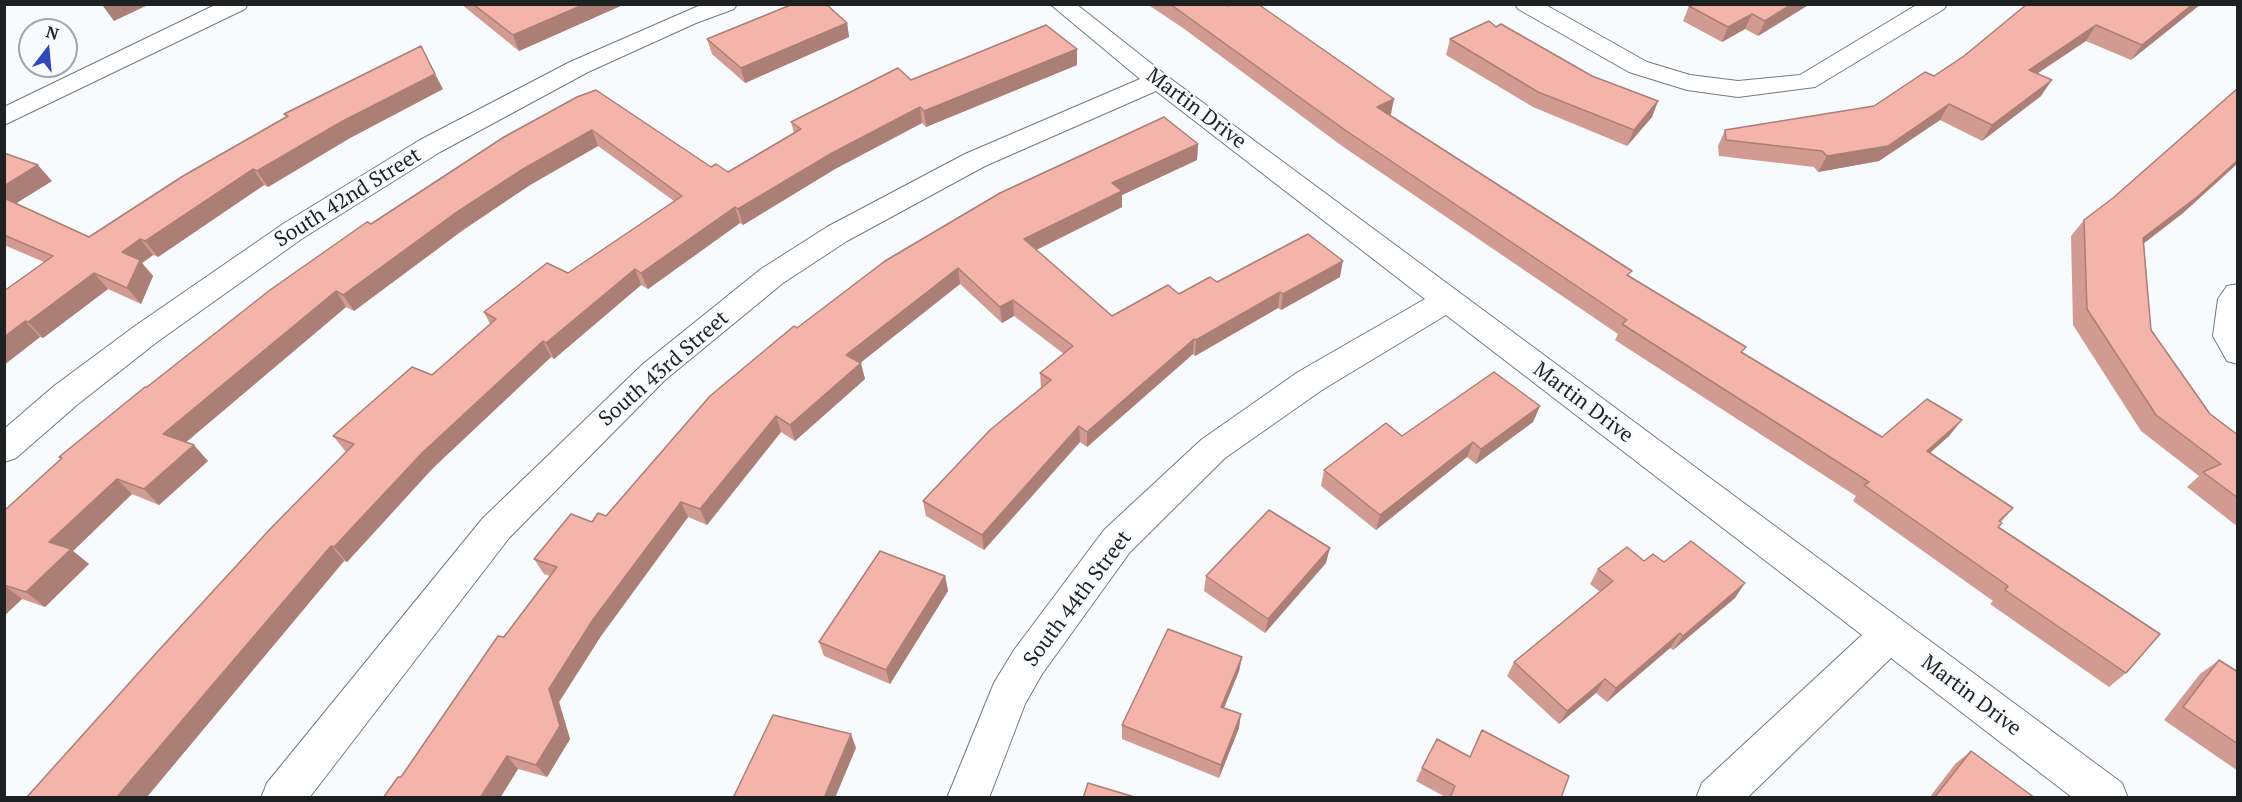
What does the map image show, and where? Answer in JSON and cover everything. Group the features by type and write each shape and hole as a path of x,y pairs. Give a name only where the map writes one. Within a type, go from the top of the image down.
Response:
{"street":[{"path":"4,117 137,50 237,4"},
{"name":"South 42nd Street","path":"4,449 66,395 146,334 293,231 401,164 579,67 726,4"},
{"name":"Martin Drive","path":"1061,4 1158,81 2107,798"},
{"path":"1526,4 1638,67 1687,82 1737,89 1806,82 1936,4"},
{"name":"South 43rd Street","path":"282,798 496,528 654,372 772,276 837,234 975,160 1158,81"},
{"path":"2238,294 2233,299 2229,336 2238,353"},
{"name":"South 44th Street","path":"968,798 1008,696 1028,662 1117,541 1213,448 1310,381 1448,300"},
{"path":"1717,798 1889,635"}],"building":[{"path":"473,4 585,4 513,35"},
{"path":"793,4 826,4 847,23 741,68 707,39"},
{"path":"1170,4 1226,4 1228,6 1258,4 1394,99 1377,107 1632,271 1627,275 1746,347 1741,352 1882,437 1927,399 1962,420 1927,451 2013,508 1999,521 2002,523 1998,527 2160,634 2126,673 2005,590 2008,586 1864,485 1869,482 1622,324 1627,320 1345,130"},
{"path":"1691,4 1792,4 1765,21 1752,14 1728,27 1689,6"},
{"path":"2027,4 2193,4 2142,45 2096,25 2029,70 2052,80 1992,125 1949,104 1888,146 1827,156 1822,151 1726,140 1725,130 1874,106 1925,72 1934,76 1964,56"},
{"path":"1489,21 1496,27 1501,24 1592,76 1658,101 1634,130 1538,92 1450,39"},
{"path":"1046,25 1077,49 924,111 920,107 832,153 738,209 735,207 641,273 635,269 546,343 543,341 422,453 334,547 331,546 116,798 26,798 272,527 354,444 333,436 412,367 432,375 496,319 484,312 547,263 568,273 682,196 592,130 523,169 454,214 343,295 336,291 163,434 194,445 144,489 117,479 49,542 71,549 26,592 4,585 4,511 62,458 59,457 270,290 367,222 371,224 504,137 577,97 596,90 711,167 716,164 728,172 801,129 791,122 898,68 911,80"},
{"path":"421,46 435,74 341,122 257,171 253,169 145,241 140,239 122,252 140,260 127,288 94,273 4,337 4,291 53,256 4,235 4,198 89,237 183,176 288,116 284,114"},
{"path":"2238,88 2238,160 2197,197 2143,238 2151,330 2210,414 2238,435 2238,498 2203,472 2221,464 2156,415 2087,309 2084,220 2113,198"},
{"path":"1164,117 1198,144 1112,183 1122,191 1024,239 1112,316 1168,285 1179,294 1210,277 1217,282 1308,234 1343,261 1283,294 1280,292 1196,340 1194,339 1087,432 1079,426 982,535 923,501 990,430 1051,380 1040,373 1073,346 1013,300 1000,307 958,268 846,355 861,363 790,425 776,416 700,509 681,502 592,621 549,689 560,726 536,765 507,756 480,798 383,798 398,777 401,777 498,636 504,637 557,567 534,559 571,514 592,522 598,513 606,516 710,396 794,326 797,328 885,261 1000,193"},
{"path":"4,153 38,165 4,186"},
{"path":"1494,372 1540,406 1481,449 1473,442 1380,515 1324,470 1386,423 1402,436"},
{"path":"1269,510 1330,548 1268,619 1206,576"},
{"path":"1691,541 1745,583 1683,636 1680,633 1616,688 1605,679 1567,711 1514,662 1613,581 1598,569 1627,547 1644,561 1653,554 1664,562"},
{"path":"880,551 945,576 886,670 819,642"},
{"path":"1168,629 1242,657 1221,707 1241,714 1221,765 1122,725"},
{"path":"2219,660 2238,672 2238,744 2183,707"},
{"path":"773,715 851,734 824,798 733,798"},
{"path":"1482,730 1569,776 1561,798 1450,798 1455,786 1422,768 1437,739 1470,757"},
{"path":"1971,751 2035,798 1934,798"},
{"path":"1088,783 1138,798 1083,798"}]}
